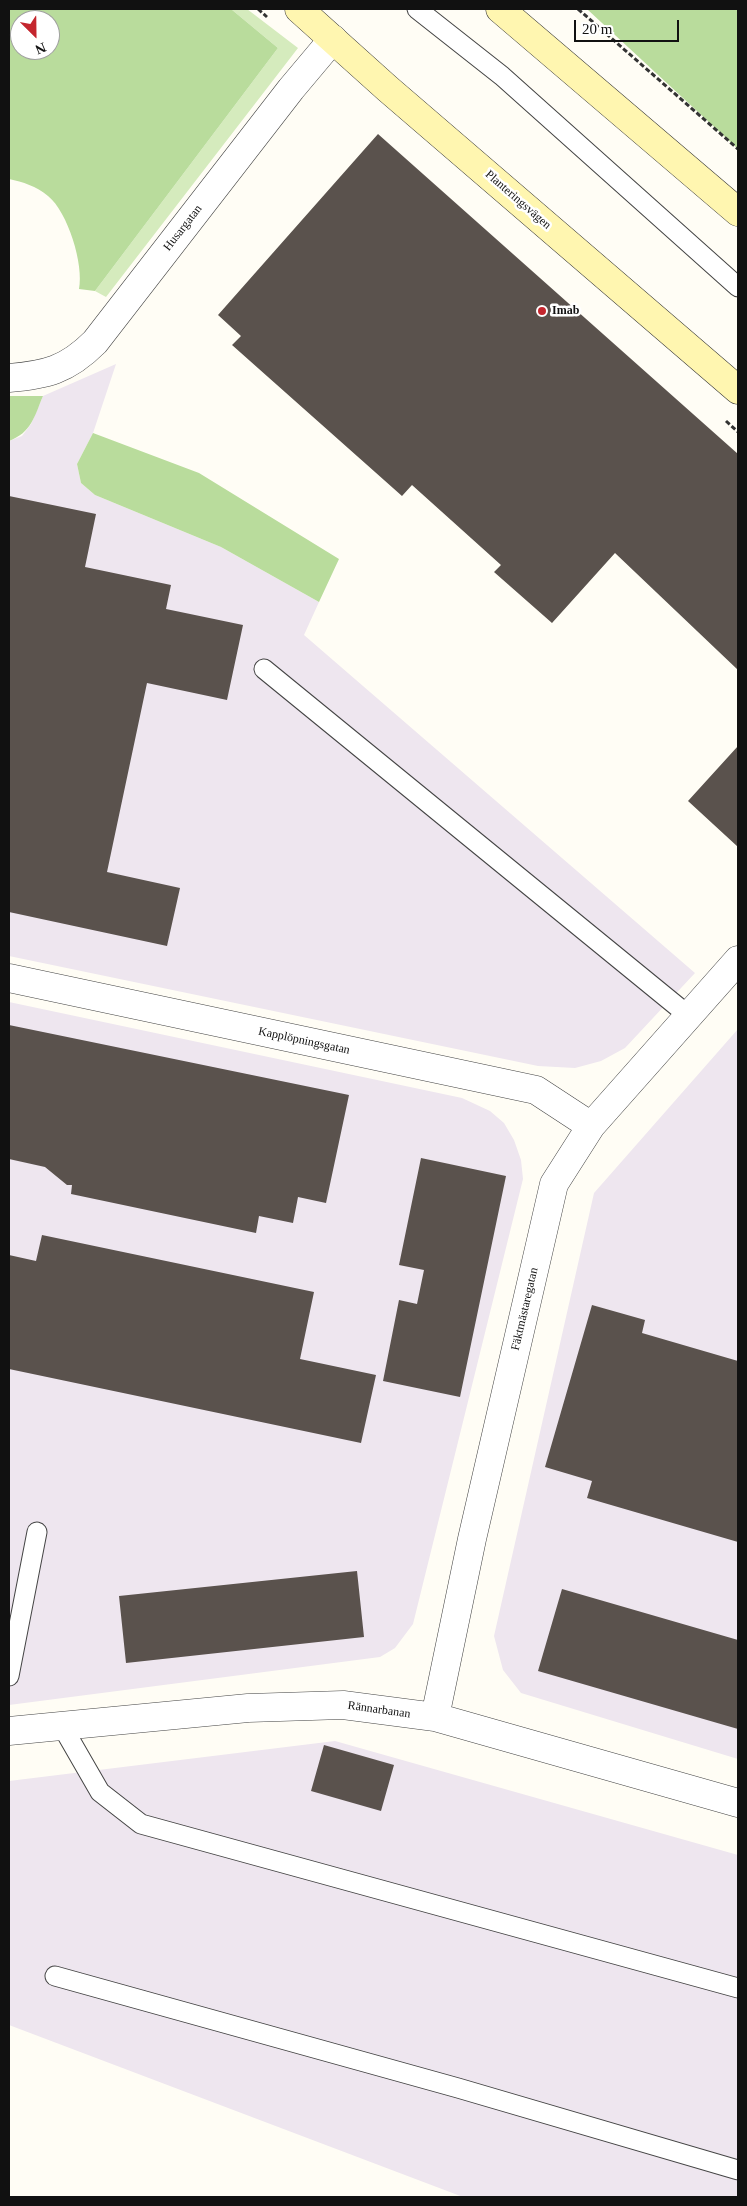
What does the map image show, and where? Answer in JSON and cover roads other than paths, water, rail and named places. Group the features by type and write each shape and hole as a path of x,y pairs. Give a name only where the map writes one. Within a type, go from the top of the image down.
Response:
{"main road":[{"name":"Planteringsvägen","path":"299,9 388,90 738,390"},
{"path":"500,9 738,212"}],"street":[{"name":"Husargatan","path":"9,378 37,376 54,371 67,365 89,348 291,89 333,39"},
{"name":"Fäktmästaregatan","path":"434,1717 472,1539 554,1184 591,1126 738,960"},
{"name":"Kapplöpningsgatan","path":"9,978 536,1090 591,1126"},
{"name":"Rännarbanan","path":"9,1731 248,1708 343,1704 434,1717 738,1803"}],"lane":[{"path":"417,9 509,83 738,288"},
{"path":"264,669 689,1016"},
{"path":"9,1676 36,1532"},
{"path":"62,1726 100,1792 141,1824 738,1988"},
{"path":"55,1976 449,2086 738,2170"}],"place":[{"name":"Imab","path":"542,311"}]}
